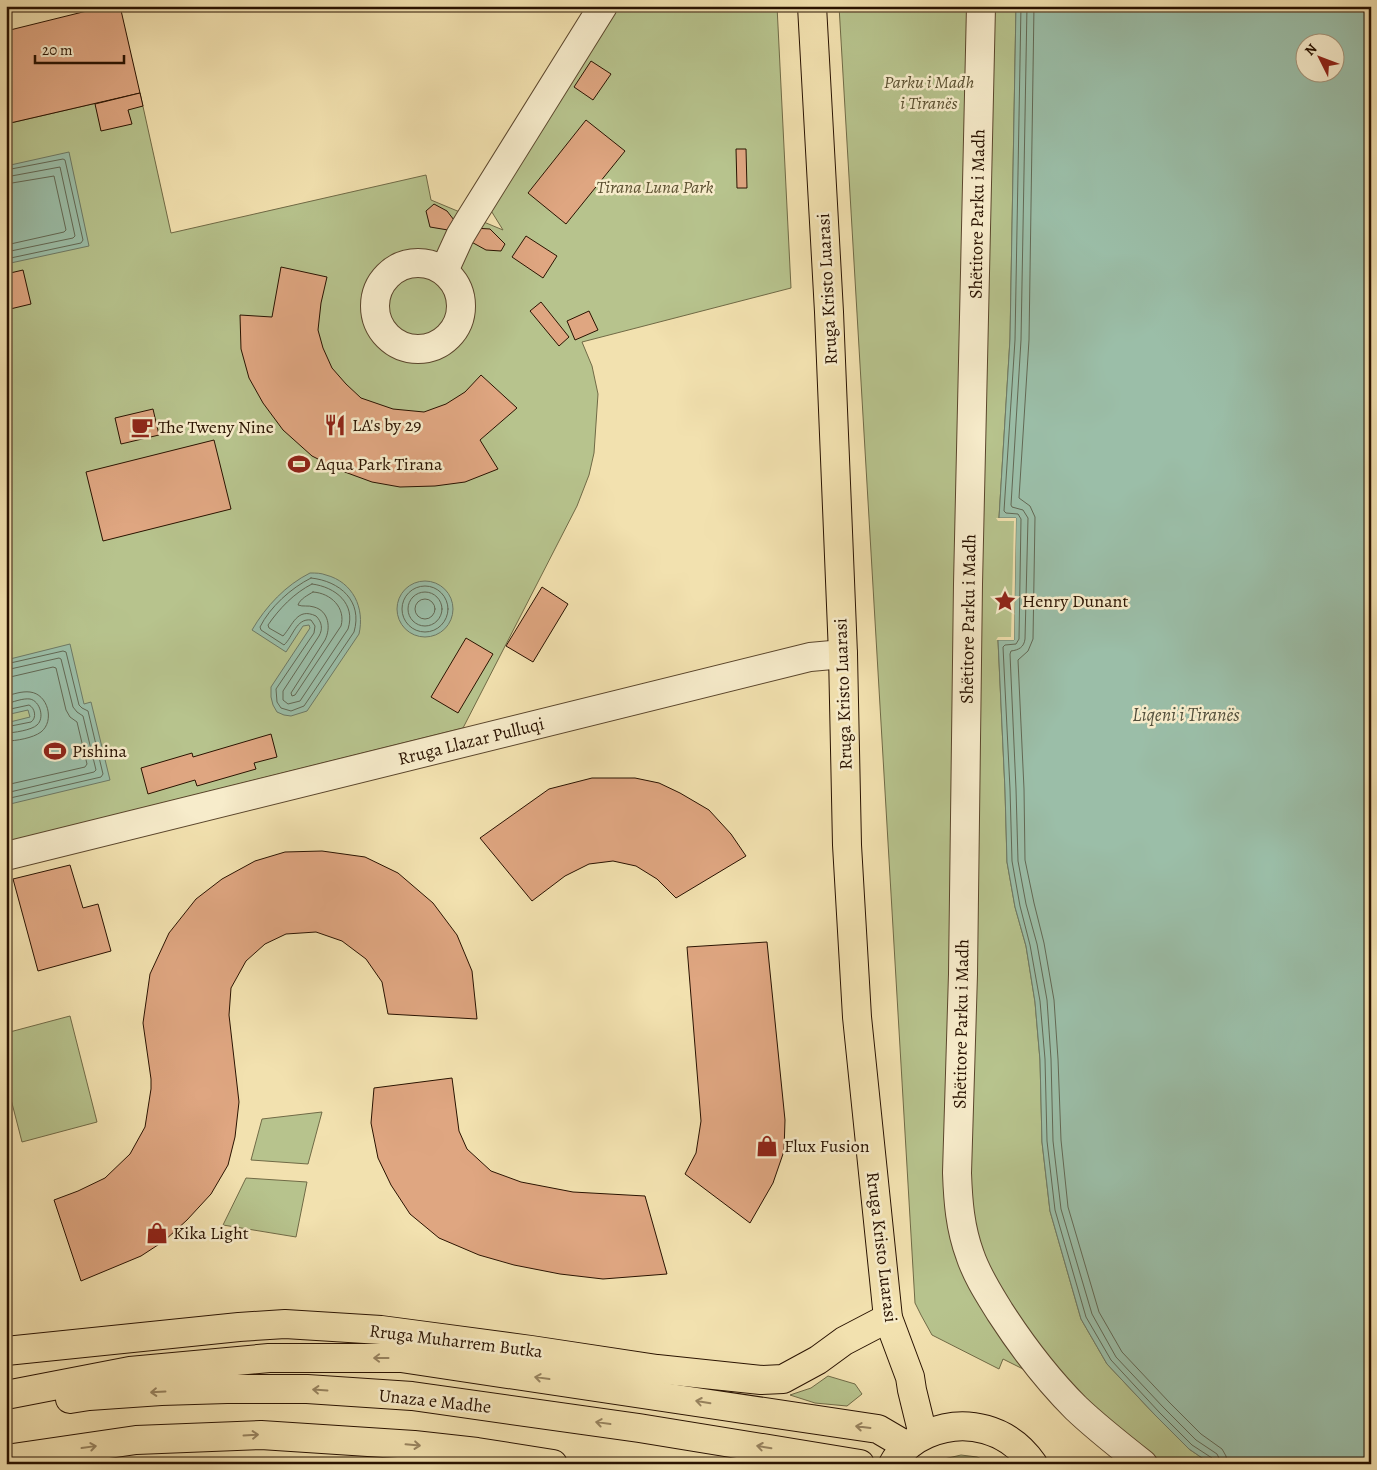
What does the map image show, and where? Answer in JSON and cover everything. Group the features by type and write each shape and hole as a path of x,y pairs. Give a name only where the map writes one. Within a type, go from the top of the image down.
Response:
{"main road":[{"name":"Rruga Kristo Luarasi","path":"812,6 829,322 843,654 847,846 857,1017 888,1318 910,1377 912,1390 908,1448"},
{"name":"Rruga Muharrem Butka","path":"6,1351 240,1327 292,1325 382,1330 531,1350 657,1370 761,1380 783,1379 818,1360 844,1341 888,1318"},
{"path":"6,1394 130,1371 260,1358 401,1358 878,1429 908,1448 936,1430 950,1426 984,1428 998,1433 1015,1443 1033,1464"},
{"name":"Rruga Kristo Luarasi","path":"910,1377 950,1426"},
{"name":"Unaza e Madhe","path":"6,1409 89,1396 134,1393 227,1389 307,1389 412,1396 639,1428 860,1464"},
{"path":"6,1459 136,1440 261,1435 414,1445 477,1452 553,1464"}],"street":[{"path":"444,271 469,221 603,6"},
{"name":"Shëtitore Parku i Madh","path":"981,6 968,584 958,1202 963,1231 976,1271 1015,1336 1061,1393 1096,1426 1143,1464"},
{"name":"Rruga Llazar Pulluqi","path":"6,856 810,657 843,654"}],"green space":[{"name":"Aqua Park Tirana","path":"616,6 777,6 791,288 582,342 592,366 598,394 594,453 589,475 577,506 463,728 6,842 6,124 140,93 171,233 426,175 431,200 503,230 490,209"},
{"name":"Parku i Madh i Tiranës","path":"839,6 1016,6 1010,339 999,518 1016,518 1014,640 998,640 1007,862 1015,907 1026,946 1035,1002 1040,1060 1042,1142 1050,1211 1081,1319 1107,1364 1189,1449 1211,1464 1154,1464 1069,1392 1003,1359 999,1369 932,1335 915,1303"},
{"path":"70,1016 97,1122 22,1142 6,1080 6,1033"},
{"path":"322,1112 308,1164 251,1160 262,1119"},
{"path":"246,1178 307,1182 296,1237 223,1225"},
{"path":"828,1376 855,1384 862,1394 847,1406 815,1403 790,1395 811,1388"},
{"path":"961,1455 977,1457 993,1464 936,1464 944,1459"}],"water":[{"name":"Liqeni i Tiranës","path":"1016,6 1371,6 1371,1464 1211,1464 1189,1449 1107,1364 1081,1319 1050,1211 1042,1142 1040,1060 1035,1002 1026,946 1015,907 1007,862 998,640 1014,640 1016,518 999,518 1010,339"},
{"path":"69,152 89,246 6,264 6,166"},
{"path":"310,573 335,578 350,590 355,597 360,615 359,634 307,711 291,716 284,715 277,712 273,705 271,687 310,628 309,625 303,626 286,652 252,630 277,597"},
{"path":"419,581 431,581 441,585 449,593 453,609 449,625 441,633 431,637 419,637 409,633 401,625 397,615 397,603 401,593 409,585"},
{"name":"Pishina","path":"70,644 84,704 91,702 110,780 6,805 6,723 30,717 28,710 6,715 6,660"}],"pier":[{"path":"996,518 1016,518 1014,640 996,640 998,637 1011,637 1014,521 998,521"}],"building":[{"path":"107,6 120,6 140,93 6,124 6,31"},
{"path":"591,61 611,74 593,100 574,87"},
{"path":"140,93 143,106 128,110 132,124 101,131 95,104"},
{"path":"586,120 625,151 566,224 528,193"},
{"path":"736,149 746,149 747,188 737,188"},
{"path":"434,204 447,211 454,220 448,230 430,227 426,211"},
{"path":"474,228 490,229 505,244 501,251 486,250 466,239"},
{"path":"526,236 557,256 543,278 512,257"},
{"path":"281,267 327,277 321,303 318,330 323,348 332,368 361,398 393,409 424,412 446,404 465,392 481,375 517,408 480,440 498,469 465,482 435,486 400,487 372,482 342,471 312,456 283,430 263,403 249,378 241,349 240,315 272,317"},
{"path":"23,270 31,304 6,310 6,274"},
{"path":"541,302 569,337 559,346 530,311"},
{"path":"589,311 598,330 575,340 567,321"},
{"path":"153,409 159,435 121,444 115,418"},
{"path":"214,440 231,509 103,541 86,472"},
{"path":"542,587 568,604 533,662 506,646"},
{"path":"466,638 493,654 458,713 431,697"},
{"path":"271,734 277,757 254,763 256,769 197,786 195,780 148,794 141,768 192,753 193,757"},
{"path":"592,778 635,778 659,783 680,793 709,810 731,834 746,856 676,898 657,879 636,866 613,861 589,864 565,876 532,901 480,838 549,789"},
{"path":"322,851 365,857 398,873 433,903 457,935 472,971 477,1019 388,1014 382,982 366,959 342,941 316,932 286,934 265,944 246,961 231,988 229,1015 239,1102 235,1137 228,1165 211,1194 164,1241 141,1256 81,1281 54,1200 105,1178 130,1154 145,1127 151,1079 143,1023 150,974 169,933 196,899 222,879 255,861 285,852"},
{"path":"70,865 83,908 98,904 111,951 38,971 13,879"},
{"path":"767,942 785,1120 784,1151 773,1183 750,1223 685,1174 696,1153 701,1121 687,947"},
{"path":"452,1078 459,1131 467,1149 491,1171 521,1182 573,1192 645,1196 667,1274 603,1279 560,1274 514,1265 479,1255 439,1238 410,1214 391,1185 378,1158 371,1123 374,1088"}],"place":[{"name":"LA's by 29","path":"335,425"},
{"name":"The Tweny Nine","path":"142,427"},
{"name":"Aqua Park Tirana","path":"299,464"},
{"name":"Henry Dunant","path":"1005,601"},
{"name":"Pishina","path":"55,751"},
{"name":"Flux Fusion","path":"767,1146"},
{"name":"Kika Light","path":"157,1233"}],"park label":[{"name":"Tirana Luna Park","path":"655,187"}]}
